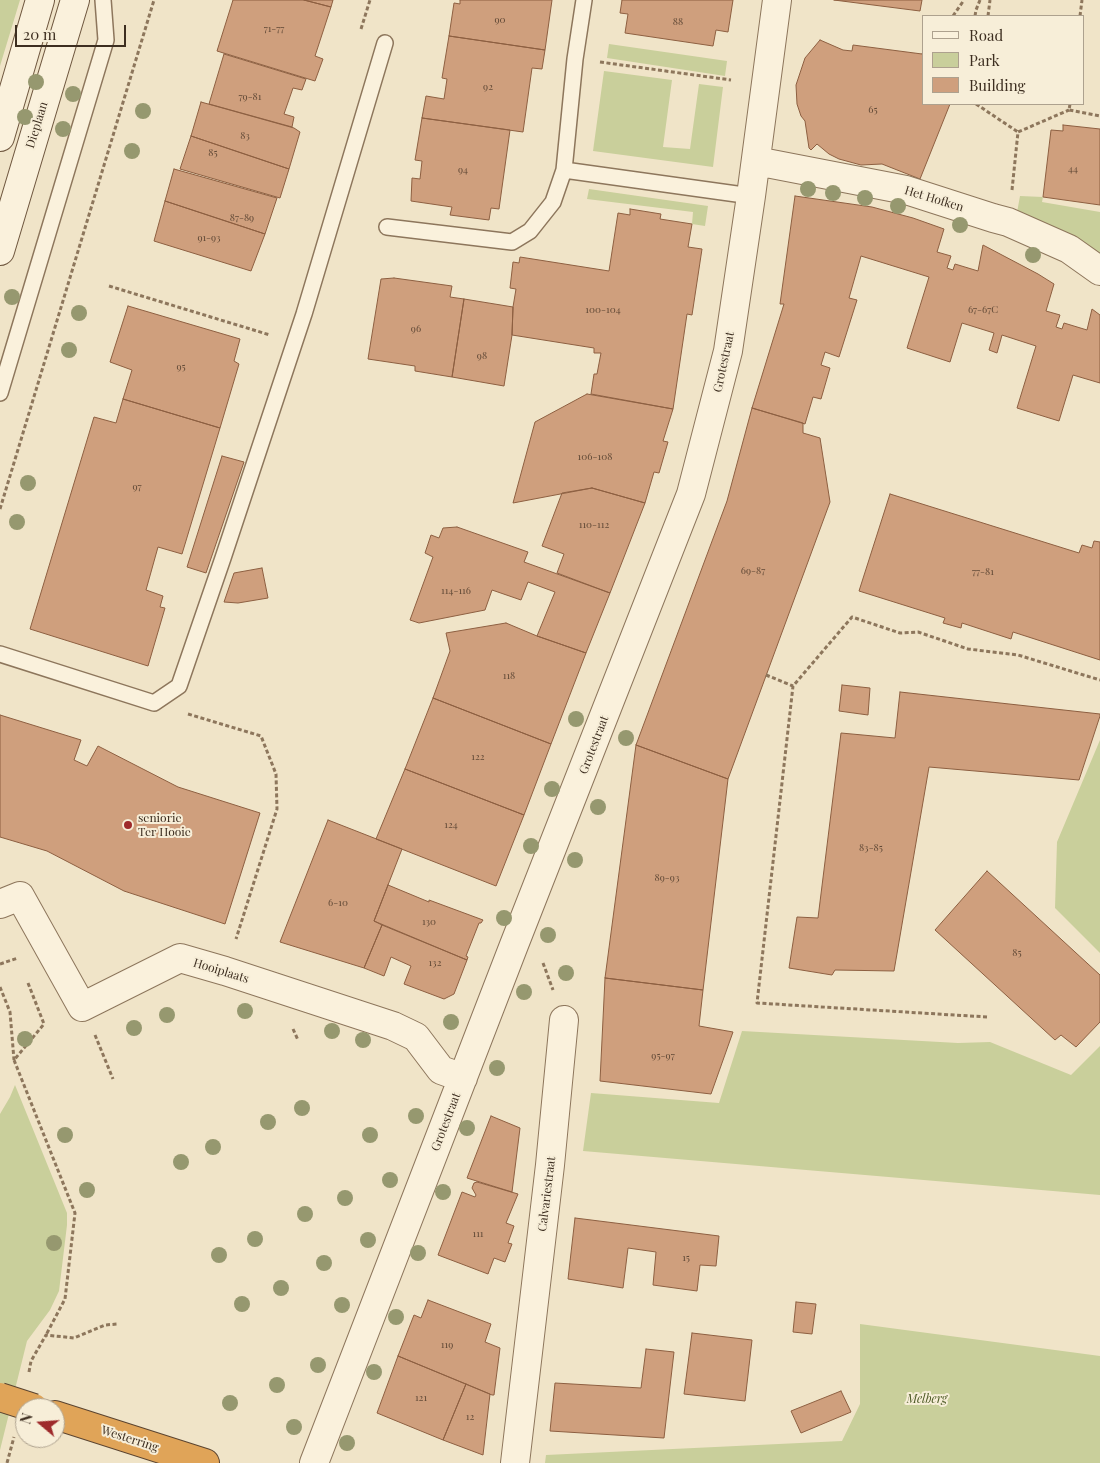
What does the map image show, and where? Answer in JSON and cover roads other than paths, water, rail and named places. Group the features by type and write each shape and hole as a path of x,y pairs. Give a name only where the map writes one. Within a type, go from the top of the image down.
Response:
{"highway":[{"path":"0,1397 15,1402"},
{"name":"Westerring","path":"65,1418 205,1463"}],"street":[{"path":"0,137 40,0"},
{"name":"Dieplaan","path":"0,250 75,0"},
{"name":"Grotestraat","path":"314,1463 691,494 728,351 777,0"},
{"name":"Het Hofken","path":"756,161 906,190 1008,222 1068,249 1100,271"},
{"name":"Hooiplaats","path":"0,904 20,896 82,1007 180,958 393,1026 416,1037 442,1070 463,1078"},
{"name":"Calvariestraat","path":"515,1463 550,1166 564,1020"}],"lane":[{"path":"0,393 106,40 104,0"},
{"path":"387,227 512,242 530,231 553,202 564,170 575,59 584,0"},
{"path":"0,654 154,703 179,686 294,342 385,43"},
{"path":"564,170 751,196"}],"place":[{"name":"seniorie Ter Hooie","path":"128,825"}],"park label":[{"name":"Melberg","path":"927,1399"}]}
